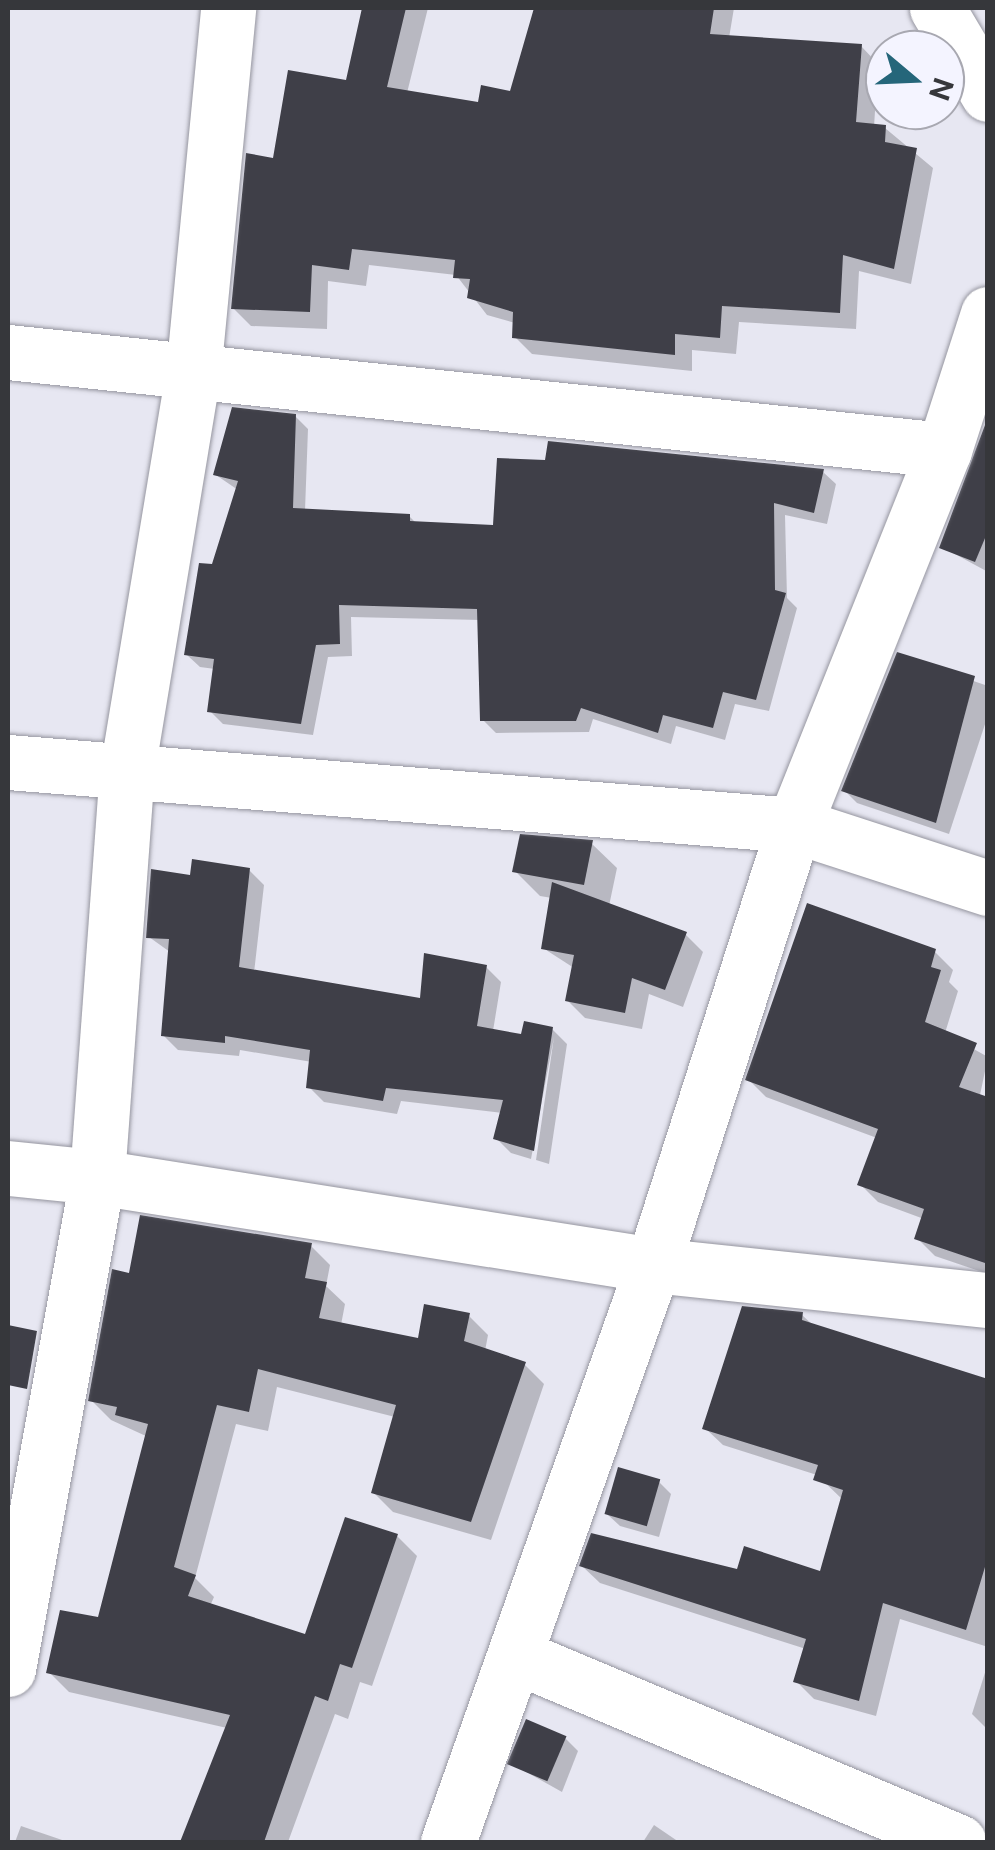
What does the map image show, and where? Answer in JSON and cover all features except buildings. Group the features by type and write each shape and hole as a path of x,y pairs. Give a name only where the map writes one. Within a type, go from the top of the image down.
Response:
{"street":[{"path":"8,1669 97,1177 127,771 193,374 228,8"},
{"path":"937,8 988,94"},
{"path":"448,1842 653,1265 794,824 944,450 988,314"},
{"path":"8,352 944,450"},
{"path":"8,762 794,824 988,888"},
{"path":"8,1168 97,1177 653,1265 988,1300"},
{"path":"516,1656 959,1842"}]}
